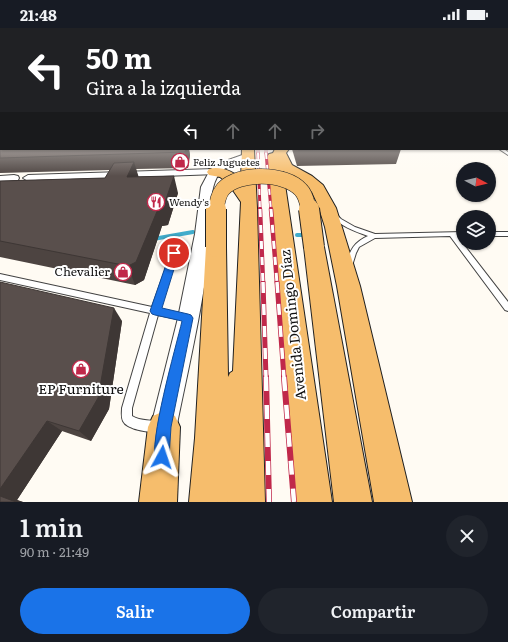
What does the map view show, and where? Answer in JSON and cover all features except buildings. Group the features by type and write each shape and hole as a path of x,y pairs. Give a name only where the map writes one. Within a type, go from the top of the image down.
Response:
{"main road":[{"path":"278,150 281,162 289,170 312,184 322,193 328,208 348,280 393,502"},
{"name":"Avenida Domingo Díaz","path":"278,150 313,502"},
{"path":"246,502 249,208 248,153"},
{"path":"214,172 227,174 238,184 249,208"},
{"path":"208,497 212,438 216,205 221,190 232,182 249,177 266,176 283,179 297,186 306,197 353,502"},
{"path":"208,497 248,357"},
{"path":"158,502 164,427"}],"street":[{"path":"139,502 164,427 188,318 203,234 207,188 214,172 221,166 248,153"},
{"path":"28,178 71,179 214,172"},
{"path":"0,179 14,178"}],"lane":[{"path":"328,208 339,220 353,228 374,236 456,234"},
{"path":"452,234 508,308"},
{"path":"496,234 508,234"},
{"path":"348,280 351,254 359,243 374,236"},
{"path":"164,427 135,424 127,419 127,408 155,311 174,253"},
{"path":"0,277 188,318"}],"waterway":[{"path":"153,239 193,232"},
{"path":"297,235 308,235"}],"railway":[{"path":"258,153 260,210"},
{"path":"266,153 271,210"},
{"path":"260,209 263,283"},
{"path":"271,209 277,283"},
{"path":"263,282 266,378"},
{"path":"277,282 284,378"},
{"path":"266,377 269,502"},
{"path":"284,377 294,502"}],"place":[{"name":"Feliz Juguetes","path":"180,162"},
{"name":"Wendy's","path":"156,202"},
{"name":"Chevalier","path":"123,272"},
{"name":"EP Furniture","path":"81,369"}],"route":[{"path":"162,457 164,427 188,318 155,311 174,253"}]}
